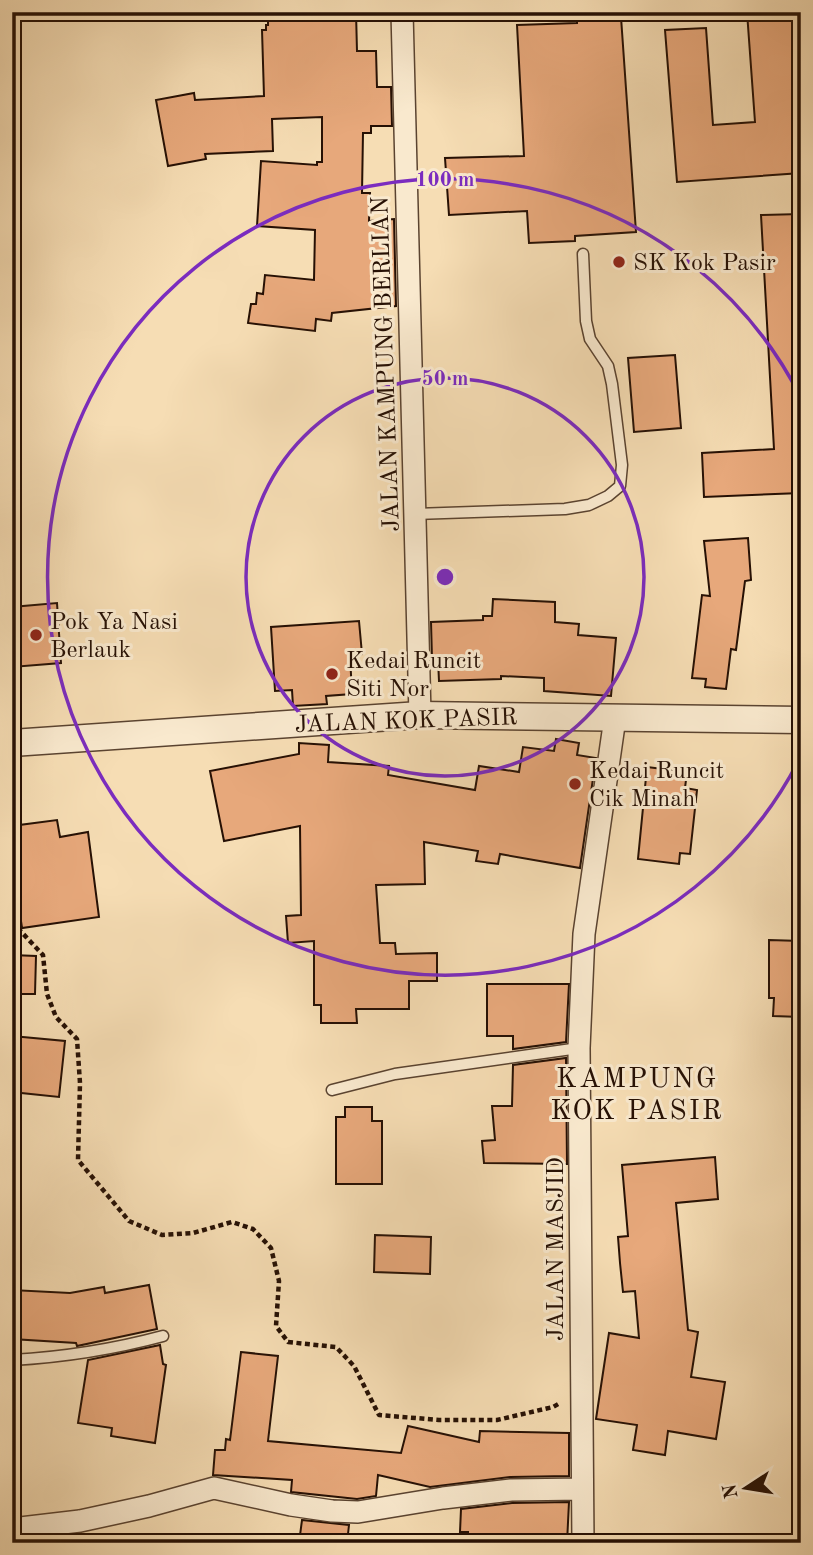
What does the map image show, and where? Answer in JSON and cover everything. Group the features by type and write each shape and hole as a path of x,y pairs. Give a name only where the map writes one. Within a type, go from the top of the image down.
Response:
{"street":[{"name":"JALAN KAMPUNG BERLIAN","path":"402,12 420,715"},
{"name":"JALAN KOK PASIR","path":"12,743 420,715 801,720"},
{"name":"JALAN MASJID","path":"583,1543 579,1048 584,934 615,718"},
{"path":"12,1529 80,1521 214,1488 291,1505 358,1512 511,1490 582,1489"}],"lane":[{"path":"415,514 565,509 589,505 608,496 620,486 622,465 612,384 608,366 590,339 586,321 583,254"},
{"path":"332,1090 395,1074 579,1048"},
{"path":"12,1360 112,1350 163,1336"}],"path":[{"path":"12,922 43,955 47,994 56,1017 77,1039 80,1083 78,1160 129,1221 162,1235 193,1233 232,1222 253,1229 271,1248 279,1281 276,1326 288,1342 336,1347 354,1366 379,1415 439,1420 497,1420 553,1407 582,1390"}],"building":[{"path":"268,12 356,12 357,51 376,51 377,87 391,87 392,126 371,126 371,133 363,133 362,193 370,193 369,221 394,219 396,306 332,313 331,321 316,319 315,331 248,323 251,304 256,304 257,293 263,294 265,275 314,280 315,230 257,226 261,161 317,165 317,162 322,162 322,117 272,119 273,151 205,154 206,159 168,166 156,100 194,93 195,100 264,96 262,30 266,30 268,25"},
{"path":"747,12 801,12 801,173 677,182 665,30 706,28 713,125 755,122"},
{"path":"621,17 636,232 575,236 575,241 529,243 527,211 449,215 445,158 524,156 517,25 577,23 577,20"},
{"path":"801,214 801,493 704,497 702,453 774,449 761,215"},
{"path":"675,355 681,428 634,432 628,358"},
{"path":"748,538 751,580 745,581 736,650 731,649 726,689 705,687 706,679 692,678 702,595 710,596 704,541"},
{"path":"493,599 555,602 555,622 579,624 578,635 616,638 611,696 544,691 544,678 501,676 501,679 439,681 438,659 432,659 431,622 483,620 483,616 492,616"},
{"name":"Pok Ya Nasi Berlauk","path":"57,603 61,663 12,667 12,607"},
{"path":"359,621 362,654 350,655 352,694 326,696 327,704 293,706 292,690 275,691 271,627"},
{"path":"556,739 579,743 577,755 596,758 580,868 500,854 498,864 476,861 478,851 424,842 425,884 376,885 380,943 395,943 396,954 437,953 437,981 409,981 409,1009 356,1009 357,1023 321,1023 321,1005 314,1005 314,941 288,943 286,916 301,915 300,826 224,841 210,771 299,754 299,743 329,745 328,762 389,766 388,775 475,790 479,766 519,772 523,747 554,751"},
{"path":"647,767 687,772 685,788 697,790 690,854 680,853 679,864 638,859"},
{"path":"57,820 60,837 88,832 99,917 22,928 12,860 12,826"},
{"path":"769,940 801,941 801,1017 773,1016 774,998 769,998"},
{"path":"12,955 36,956 35,994 12,994"},
{"path":"487,984 569,984 566,1042 513,1049 513,1036 487,1036"},
{"path":"12,1036 65,1041 59,1097 12,1092"},
{"path":"566,1058 567,1164 484,1163 482,1141 495,1140 492,1106 512,1106 513,1065"},
{"path":"345,1107 372,1107 372,1121 382,1121 382,1184 336,1184 336,1117 345,1117"},
{"path":"715,1157 718,1199 676,1203 688,1330 698,1332 691,1377 725,1382 716,1439 668,1431 665,1455 633,1450 637,1425 596,1419 609,1333 639,1338 635,1291 623,1292 620,1263 618,1237 628,1236 622,1165"},
{"path":"375,1235 431,1237 430,1274 374,1272"},
{"path":"149,1285 157,1329 77,1346 76,1343 12,1339 12,1290 70,1293 104,1287 105,1293"},
{"path":"160,1345 163,1364 166,1365 155,1443 111,1436 112,1428 78,1423 88,1360"},
{"path":"241,1352 278,1356 268,1441 401,1453 408,1426 479,1442 480,1431 569,1433 569,1476 510,1477 430,1487 378,1475 376,1496 357,1499 291,1492 292,1480 213,1475 215,1450 225,1450 226,1439 230,1440"},
{"path":"569,1502 567,1543 468,1543 468,1532 460,1532 461,1509 512,1503"},
{"path":"302,1520 349,1525 347,1543 299,1543"}],"place":[{"name":"SK Kok Pasir","path":"619,262"},
{"name":"Pok Ya Nasi Berlauk","path":"36,635"},
{"name":"Kedai Runcit Siti Nor","path":"332,674"},
{"name":"Kedai Runcit Cik Minah","path":"575,784"}],"district":[{"name":"KAMPUNG KOK PASIR","path":"637,1093"}]}
